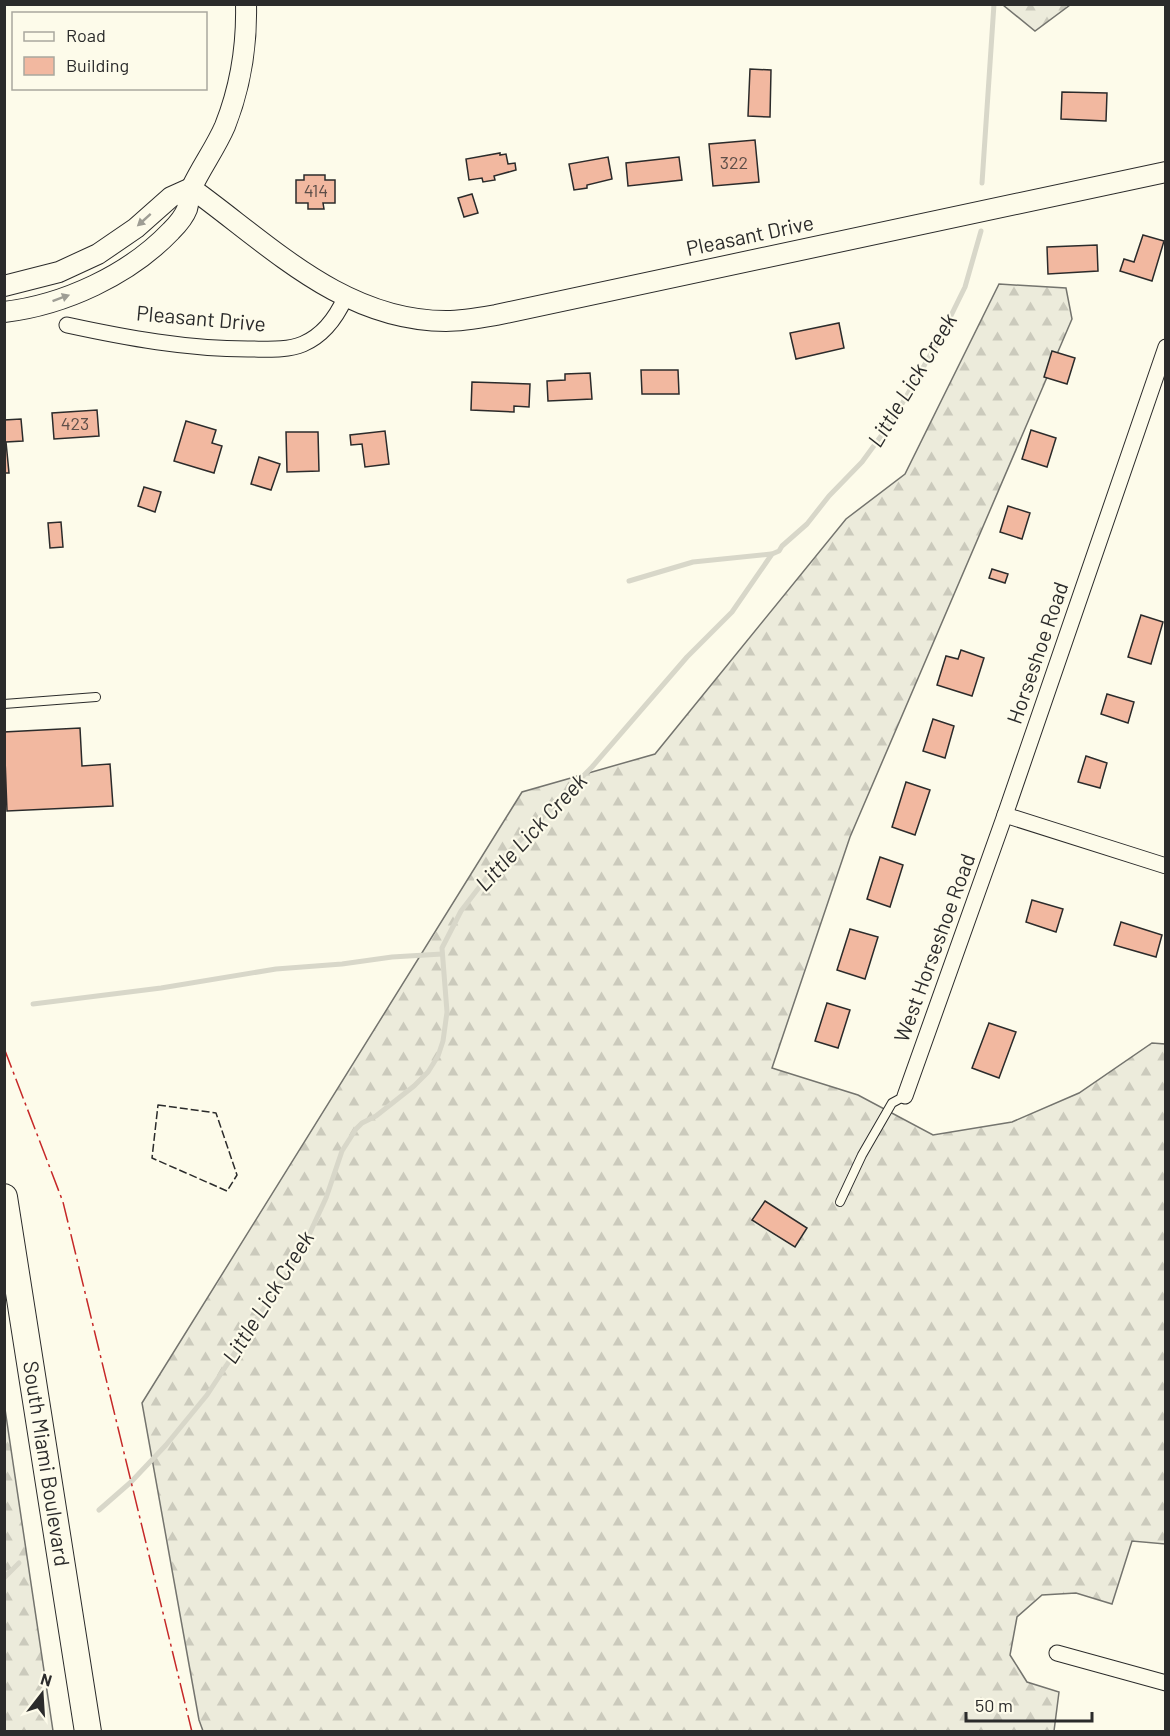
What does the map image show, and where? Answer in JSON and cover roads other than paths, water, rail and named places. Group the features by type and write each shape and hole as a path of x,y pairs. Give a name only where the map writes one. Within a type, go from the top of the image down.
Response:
{"highway":[{"name":"South Miami Boulevard","path":"4,1197 88,1731"}],"street":[{"path":"4,312 40,305 68,296 111,276 132,263 171,232 179,222 186,211 191,188 225,127 242,61 246,4"},
{"name":"Pleasant Drive","path":"191,188 310,277 345,298 403,317 446,321 465,320 1166,172"},
{"path":"4,286 59,272 98,254 136,228 171,197 191,188"},
{"name":"Pleasant Drive","path":"67,326 168,344 231,349 285,349 303,343 322,332 336,315 345,298"},
{"name":"Horseshoe Road","path":"1005,815 1166,347"},
{"path":"1005,815 1166,866"},
{"name":"West Horseshoe Road","path":"905,1096 1005,815"},
{"path":"1057,1653 1166,1683"}],"lane":[{"path":"4,704 96,697"},
{"path":"840,1202 862,1155 892,1103 905,1096"}],"waterway":[{"name":"Little Lick Creek","path":"982,183 994,4"},
{"name":"Little Lick Creek","path":"99,1510 131,1482 166,1445 207,1395 302,1250 326,1198 342,1151 356,1129 414,1086 428,1072 438,1056 443,1041 447,1012 442,948 461,911 497,864 592,767 687,657 732,612 772,554 779,551 807,524 829,496 862,462 892,421 939,340 965,287 981,231"},
{"path":"629,581 693,562 771,554"},
{"path":"33,1004 161,988 276,969 442,954"},
{"name":"Little Lick Creek","path":"4,1578 19,1563"}]}
